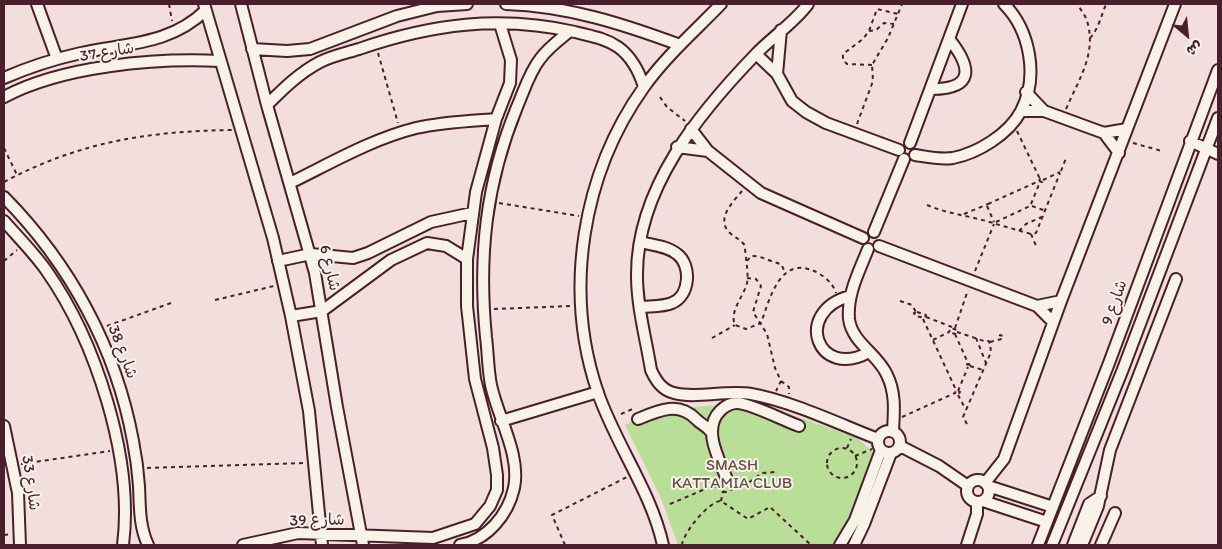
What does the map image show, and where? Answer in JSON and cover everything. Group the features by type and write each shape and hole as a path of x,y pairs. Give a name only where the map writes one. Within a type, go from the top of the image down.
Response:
{"street":[{"path":"37,4 57,58"},
{"name":"شارع 6","path":"241,4 267,105 311,254 337,407 363,540"},
{"path":"252,49 298,51 310,49 397,16 437,6 467,4"},
{"path":"506,4 567,10 609,20 680,45"},
{"path":"663,545 648,503 633,474 598,392 586,350 581,266 588,218 604,162 616,134 644,87 680,45 721,4"},
{"path":"808,4 756,54 692,128 678,147 651,204 640,242 637,275 651,370 656,380 664,389 675,394 734,392 769,397 882,447 900,446 939,466 968,486"},
{"path":"910,143 932,89 962,4"},
{"path":"756,54 778,74 792,101 826,123 854,133 910,159 915,156 936,159 953,158 987,145 1013,122 1021,111 1031,62 1028,45 1020,25 1004,4"},
{"path":"967,545 980,502 987,497 986,485 1004,459 1061,301 1175,4"},
{"path":"205,7 242,130 291,316 309,411 322,545"},
{"name":"شارع 37","path":"4,78 57,58 161,38 175,33 192,23 205,7"},
{"path":"267,105 302,73 320,62 399,35 440,27 500,24 523,24 570,31 604,39 618,47 634,65 644,87"},
{"name":"شارع 39","path":"243,545 298,533 363,540 433,538 460,531 475,524 490,506 497,490 493,448 475,379 467,306 466,259 472,213 496,119 510,83 511,60 500,24"},
{"path":"778,74 781,30"},
{"path":"460,545 484,536 499,520 509,502 514,487 513,460 491,384 484,309 482,262 490,201 502,147 527,83 539,60 551,46 570,31"},
{"path":"932,89 955,86 966,73 966,64 950,40"},
{"name":"شارع 37","path":"4,97 33,85 84,72 162,61 220,61"},
{"name":"شارع 9","path":"1038,545 1109,363 1218,70"},
{"path":"1026,92 1044,111"},
{"path":"1021,111 1044,111 1104,133 1127,129"},
{"name":"شارع 9","path":"1052,545 1123,369 1218,118"},
{"path":"290,183 362,147 401,132 444,123 496,119"},
{"path":"692,128 708,152 747,184 761,193 863,238"},
{"path":"1104,133 1118,153"},
{"path":"1190,141 1218,154"},
{"path":"874,232 902,154 903,144 910,143 916,148 915,156"},
{"path":"678,147 698,148 708,152"},
{"name":"شارع 38","path":"4,197 42,240 63,268 98,329 118,383 138,468 142,528 148,545"},
{"path":"278,261 311,254 353,258 368,253 431,222 472,213"},
{"name":"شارع 38","path":"4,221 46,271 84,337 111,413 119,449 123,487 123,545"},
{"path":"874,232 865,234 863,238 864,247 872,250 879,246"},
{"path":"874,232 880,238 879,246"},
{"path":"640,242 668,248 678,254 684,262 686,274 686,287 681,297 672,304 641,307"},
{"path":"291,316 322,311 391,260 426,243 446,246 466,259"},
{"path":"879,246 1037,306 1054,322"},
{"path":"868,249 850,296 850,321 854,333 880,363 888,376 892,390 893,431"},
{"path":"1082,545 1101,496 1110,450 1176,279"},
{"path":"850,296 829,305 816,326 817,339 823,350 832,358 841,361 855,359 869,352"},
{"path":"1037,306 1061,301"},
{"path":"1109,363 1123,369"},
{"path":"501,421 598,392"},
{"path":"749,406 750,394"},
{"path":"730,481 713,442 712,433 717,414 726,406 737,403 749,406 799,426"},
{"path":"638,419 664,409 676,408 691,414 712,433"},
{"name":"شارع 33","path":"4,426 14,465 18,493 20,545"},
{"path":"854,545 864,524 884,432 893,431 900,437 900,446"},
{"path":"840,545 855,520 882,447"},
{"path":"968,486 975,480 1053,507"},
{"path":"968,486 969,499 1047,522"},
{"path":"1073,545 1089,504 1101,496"},
{"path":"1101,545 1115,513"}],"path":[{"path":"169,4 175,33"},
{"path":"854,133 873,81 872,65 894,24 902,4"},
{"path":"1062,118 1090,52 1090,38 1086,18 1078,4"},
{"path":"1090,38 1097,29 1099,18 1106,4"},
{"path":"872,65 847,64 843,60 843,54 859,42 869,31 874,11 877,8 898,14"},
{"path":"869,31 876,30 884,23 894,24"},
{"path":"375,43 401,132"},
{"path":"660,97 667,107 692,128"},
{"path":"1013,122 1040,180 1031,206"},
{"path":"4,182 80,148 133,137 187,131 242,130"},
{"path":"1123,142 1145,144 1162,151"},
{"path":"4,148 17,175"},
{"path":"1031,234 1039,229 1066,158"},
{"path":"964,214 1060,172"},
{"path":"735,325 737,302 747,284 747,261 744,243 729,233 724,219 726,212 747,184"},
{"path":"490,201 588,218"},
{"path":"927,205 944,213 964,214 1031,234 1037,248"},
{"path":"987,205 995,223"},
{"path":"933,340 949,332 954,327 995,223 1031,206 1046,211"},
{"path":"1019,230 1026,224 1044,216"},
{"path":"4,261 25,244"},
{"path":"747,261 751,256 756,255 768,262 781,264 785,273"},
{"path":"712,338 735,325 746,329 761,323 770,296 785,273 799,266 817,272 827,279 835,289 837,300"},
{"path":"747,278 756,279 761,286 753,312 767,334 781,381 790,390 787,404"},
{"path":"215,300 284,284"},
{"path":"900,301 912,305 916,312 915,316 954,327"},
{"path":"98,329 171,303"},
{"path":"484,309 582,306"},
{"path":"924,318 957,390"},
{"path":"954,327 968,365 956,394 966,410"},
{"path":"949,332 989,343 999,338"},
{"path":"976,338 986,363"},
{"path":"967,424 963,417 991,352 989,343"},
{"path":"968,365 983,370"},
{"path":"769,397 778,389 781,381"},
{"path":"894,420 956,394"},
{"path":"855,456 882,447"},
{"path":"14,465 119,449"},
{"path":"847,449 855,456 857,464 850,475 837,476 830,470 829,458 834,451 847,449"},
{"path":"138,468 314,463"},
{"path":"730,481 747,484 762,474 776,472"},
{"path":"565,545 552,516 633,474"},
{"path":"670,504 710,487 720,487"},
{"path":"721,501 723,491"},
{"path":"682,545 686,532 711,505 721,501"},
{"path":"721,501 748,519 770,507 811,545"}],"green space":[{"name":"SMASH KATTAMIA CLUB","path":"671,403 693,407 732,404 765,406 856,437 874,453 843,536 832,545 678,545 661,498 625,425"}]}
